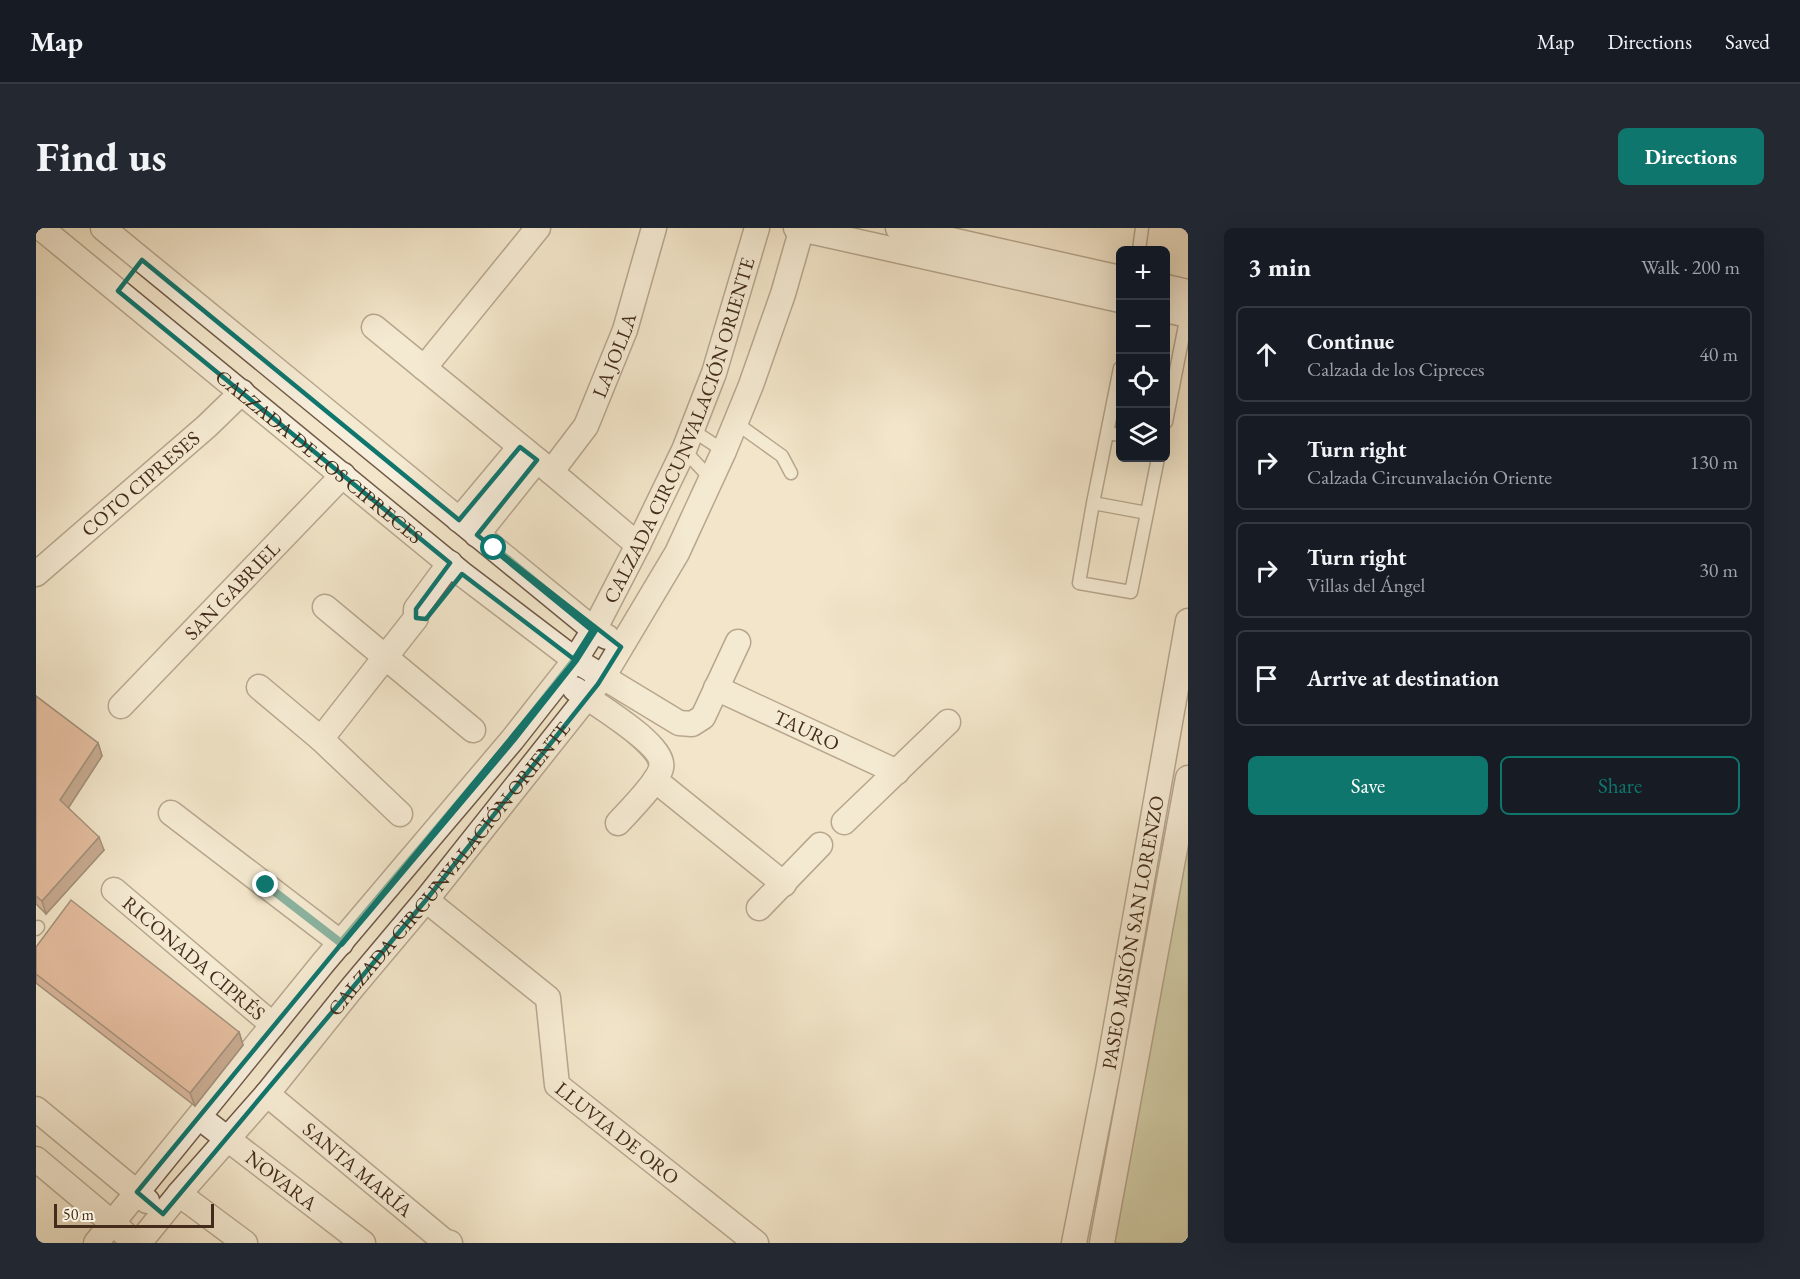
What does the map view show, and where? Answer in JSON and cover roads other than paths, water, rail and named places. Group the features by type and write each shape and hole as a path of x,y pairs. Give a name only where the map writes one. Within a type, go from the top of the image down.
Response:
{"street":[{"name":"CALZADA DE LOS CIPRECES","path":"41,228 456,569 568,669 603,677"},
{"name":"CALZADA DE LOS CIPRECES","path":"103,228 594,630 621,647"},
{"path":"424,368 538,228"},
{"name":"LA JOLLA","path":"468,527 536,459 586,426 625,330 654,228"},
{"name":"CALZADA CIRCUNVALACIÓN ORIENTE","path":"96,1243 323,963 512,740 568,669 594,630 688,440 714,373 757,228"},
{"path":"800,228 1116,299"},
{"name":"CALZADA CIRCUNVALACIÓN ORIENTE","path":"137,1243 267,1094 426,900 603,677 677,553 724,451 783,294 800,228"},
{"path":"898,228 1116,277"},
{"path":"118,291 142,260"},
{"path":"1170,311 1188,315"},
{"path":"374,327 638,545"},
{"name":"COTO CIPRESES","path":"36,574 207,426 242,392"},
{"name":"SAN GABRIEL","path":"121,706 343,475"},
{"path":"401,523 426,493"},
{"path":"321,739 416,618 416,609 456,569"},
{"path":"325,607 473,730"},
{"name":"PASEO MISIÓN SAN LORENZO","path":"1074,1243 1108,1071 1188,621"},
{"path":"603,677 679,723 692,724 703,717 738,642"},
{"path":"568,669 586,698 626,724 651,745 661,759 661,769 655,780 618,824"},
{"path":"259,687 321,739 400,814"},
{"name":"TAURO","path":"716,688 897,772"},
{"path":"844,822 948,722"},
{"path":"512,740 538,759"},
{"name":"PASEO MISIÓN SAN LORENZO","path":"1102,1243 1188,778"},
{"path":"655,780 784,884"},
{"path":"171,813 341,943"},
{"path":"759,908 820,845"},
{"name":"RICONADA CIPRÉS","path":"114,890 273,1025"},
{"name":"LLUVIA DE ORO","path":"426,900 548,998 557,1085 756,1243"},
{"path":"323,963 352,988"},
{"name":"SANTA MARÍA","path":"267,1094 444,1241 450,1243"},
{"path":"36,1109 163,1214"},
{"name":"NOVARA","path":"199,1116 363,1243"},
{"path":"36,1160 137,1243"},
{"path":"179,1194 245,1243"}],"lane":[{"path":"1140,246 1142,228"},
{"path":"1169,408 1188,315"},
{"path":"1116,388 1079,583 1131,592 1157,462"},
{"path":"736,423 782,456 791,473"},
{"path":"1107,433 1116,434"},
{"path":"688,440 724,451"},
{"path":"688,440 711,479"},
{"path":"1093,503 1147,513"}]}
